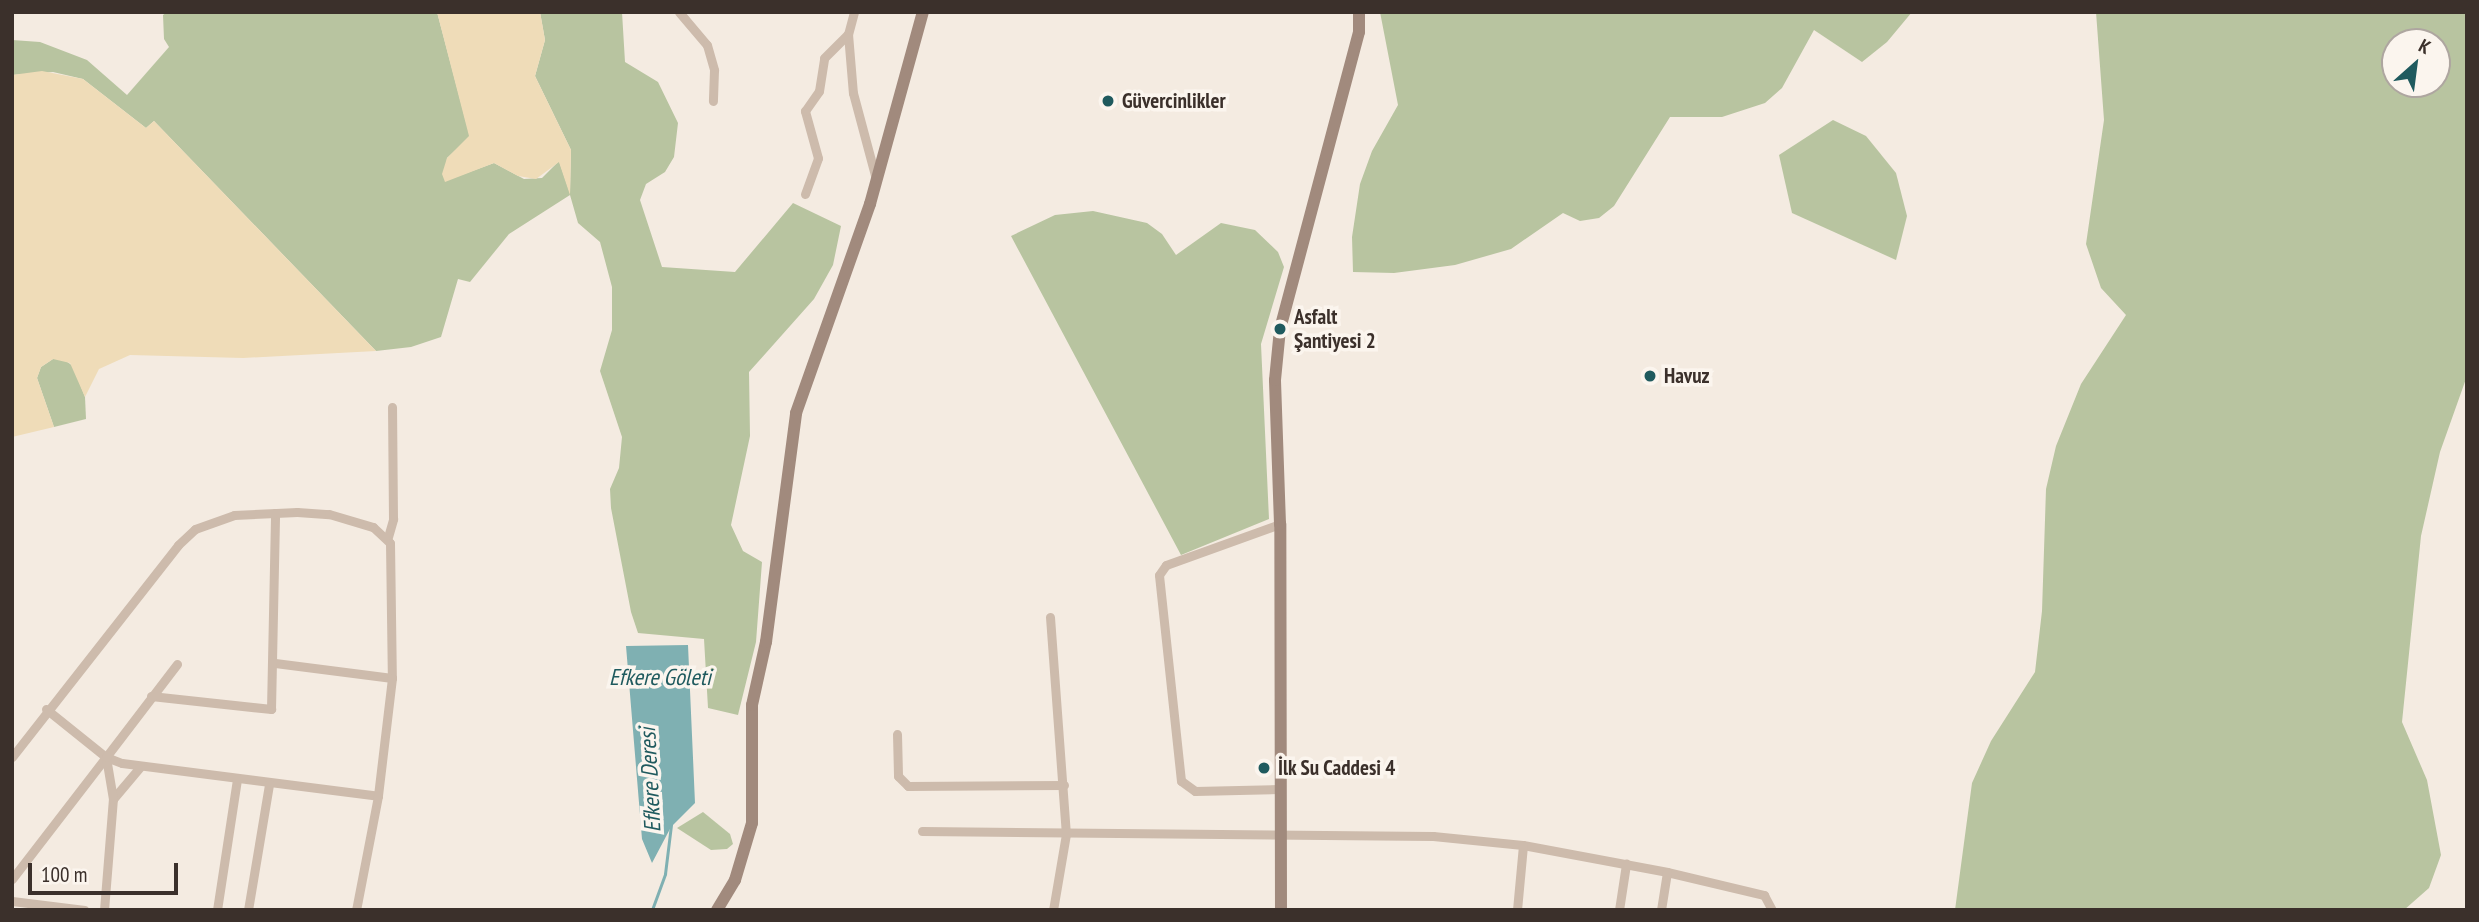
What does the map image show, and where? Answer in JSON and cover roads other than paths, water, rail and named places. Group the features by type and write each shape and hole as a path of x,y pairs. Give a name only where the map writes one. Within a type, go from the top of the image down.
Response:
{"street":[{"path":"679,12 707,45 715,70 713,101"},
{"path":"854,12 848,34 853,93 876,179"},
{"path":"718,910 735,880 752,823 752,705 766,642 796,414 876,179 923,12"},
{"path":"1281,910 1280,524 1275,431 1280,329 1350,70 1359,12"},
{"path":"805,194 818,158 805,111 819,90 824,58 848,34"},
{"path":"356,910 377,796 391,677 388,537 393,519 392,407"},
{"path":"12,757 46,709 186,537 223,517 275,513 348,518 388,537"},
{"path":"151,696 271,709 275,663 275,513"},
{"path":"1279,789 1195,791 1181,781 1159,575 1166,565 1280,524"},
{"path":"1050,617 1066,834 1052,910"},
{"path":"275,663 391,677"},
{"path":"12,879 177,664"},
{"path":"46,709 106,757 140,767 377,796"},
{"path":"897,734 898,776 908,786 1064,785"},
{"path":"104,910 113,799 106,757"},
{"path":"113,799 140,767"},
{"path":"216,910 237,779"},
{"path":"248,910 269,783"},
{"path":"922,831 1066,834 1282,831 1433,836 1523,845 1667,872 1764,895 1772,910"},
{"path":"1517,910 1523,845"},
{"path":"1619,910 1626,864"},
{"path":"1661,910 1667,872"},
{"path":"12,901 84,910"}],"water":[{"name":"Efkere Göleti","path":"688,645 695,803 671,827 652,863 642,839 626,646"}],"waterway":[{"name":"Efkere Deresi","path":"652,910 665,874 671,825"}],"place":[{"name":"Güvercinlikler","path":"1108,101"},
{"name":"Asfalt Şantiyesi 2","path":"1280,329"},
{"name":"Havuz","path":"1650,376"},
{"name":"İlk Su Caddesi 4","path":"1264,768"}]}
